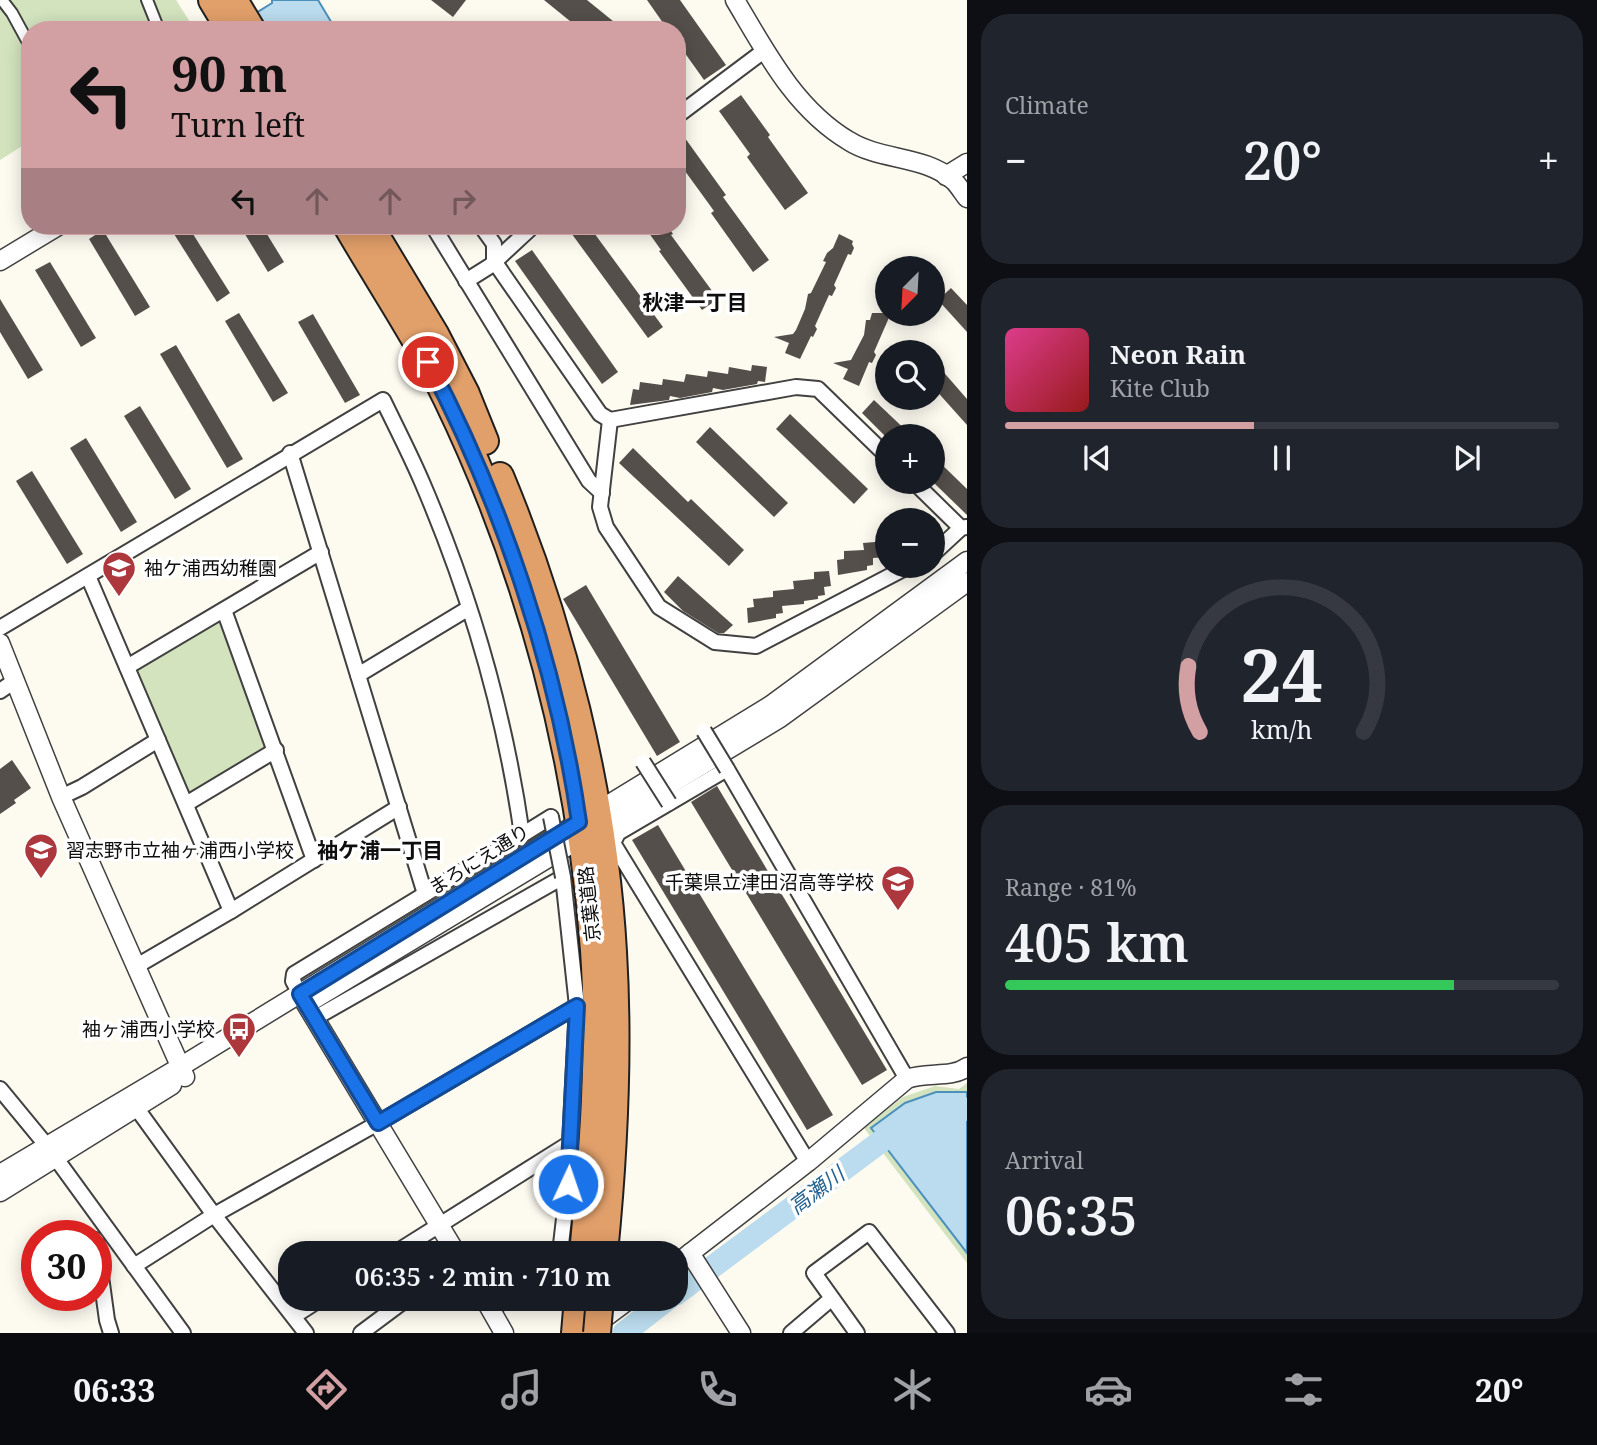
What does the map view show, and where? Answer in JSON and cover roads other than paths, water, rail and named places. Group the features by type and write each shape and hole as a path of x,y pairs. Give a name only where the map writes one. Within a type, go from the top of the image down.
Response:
{"highway":[{"name":"京葉道路","path":"352,235 418,344 447,398 476,462 512,559 548,671 589,825 613,952 615,1059 600,1191 586,1241"},
{"name":"京葉道路","path":"375,235 435,334 466,394 520,523 548,603 580,733 589,825"},
{"name":"京葉道路","path":"600,1191 603,1241"},
{"path":"575,1333 577,1311"},
{"path":"597,1333 599,1311"}],"street":[{"path":"2,0 21,30"},
{"path":"147,0 155,21"},
{"path":"735,0 798,99 827,128 852,144 930,166 955,181 967,198"},
{"path":"686,109 765,50"},
{"path":"946,176 967,163"},
{"path":"0,261 43,235"},
{"path":"438,235 589,481 602,493"},
{"path":"488,235 494,244 494,261 600,414 610,420 808,387 818,389 875,444"},
{"path":"466,281 489,266 523,235"},
{"path":"0,628 383,400 422,482 469,608 513,782 522,835"},
{"path":"610,420 600,507 606,527 659,607 715,642 756,646 886,578"},
{"path":"290,453 425,894"},
{"path":"927,494 964,528 945,544"},
{"path":"127,667 321,552"},
{"name":"まろにえ通り","path":"0,1192 51,1152 183,1072 307,1005 589,825 771,705 967,561"},
{"path":"88,576 231,911"},
{"name":"まろにえ通り","path":"589,825 780,718 967,582"},
{"path":"358,675 469,608"},
{"path":"224,610 314,860"},
{"path":"0,643 61,797 183,1072"},
{"path":"0,691 16,680"},
{"path":"704,731 906,1079"},
{"path":"61,797 158,740"},
{"path":"186,804 276,750"},
{"path":"643,762 669,803"},
{"path":"727,769 618,833 612,843 808,1162"},
{"path":"135,967 399,807"},
{"path":"449,1241 293,981 294,974 551,817 563,877 577,1006 570,1143 561,1241"},
{"path":"307,1005 563,877"},
{"path":"134,1266 214,1215 378,1123 577,1006"},
{"path":"688,1256 808,1162 906,1079 919,1074 958,1073 967,1067"},
{"path":"0,1089 51,1152 183,1333"},
{"path":"132,1103 214,1215 306,1333"},
{"path":"414,1241 570,1143"},
{"name":"まろにえ通り","path":"0,1174 51,1152"},
{"path":"89,1207 92,1220"},
{"path":"857,1333 814,1273 869,1233 947,1333"},
{"path":"688,1260 710,1284 741,1333"},
{"path":"791,1333 831,1299"},
{"path":"106,1311 111,1333"},
{"path":"294,1316 302,1311"},
{"path":"361,1333 391,1311"},
{"path":"491,1311 504,1333"},
{"path":"583,1333 613,1311"}],"water":[{"path":"272,0 318,0 331,21 243,21 272,3"},
{"path":"936,1092 967,1092 967,1253 871,1128 905,1103"}],"waterway":[{"name":"高瀬川","path":"688,1285 907,1122 967,1109"},
{"name":"高瀬川","path":"624,1333 652,1311"}],"place":[{"name":"袖ケ浦西幼稚園","path":"119,598"},
{"name":"習志野市立袖ヶ浦西小学校","path":"41,880"},
{"name":"千葉県立津田沼高等学校","path":"898,912"},
{"name":"袖ヶ浦西小学校","path":"239,1059"}],"district":[{"name":"秋津一丁目","path":"695,302"},
{"name":"袖ケ浦一丁目","path":"380,850"}]}
